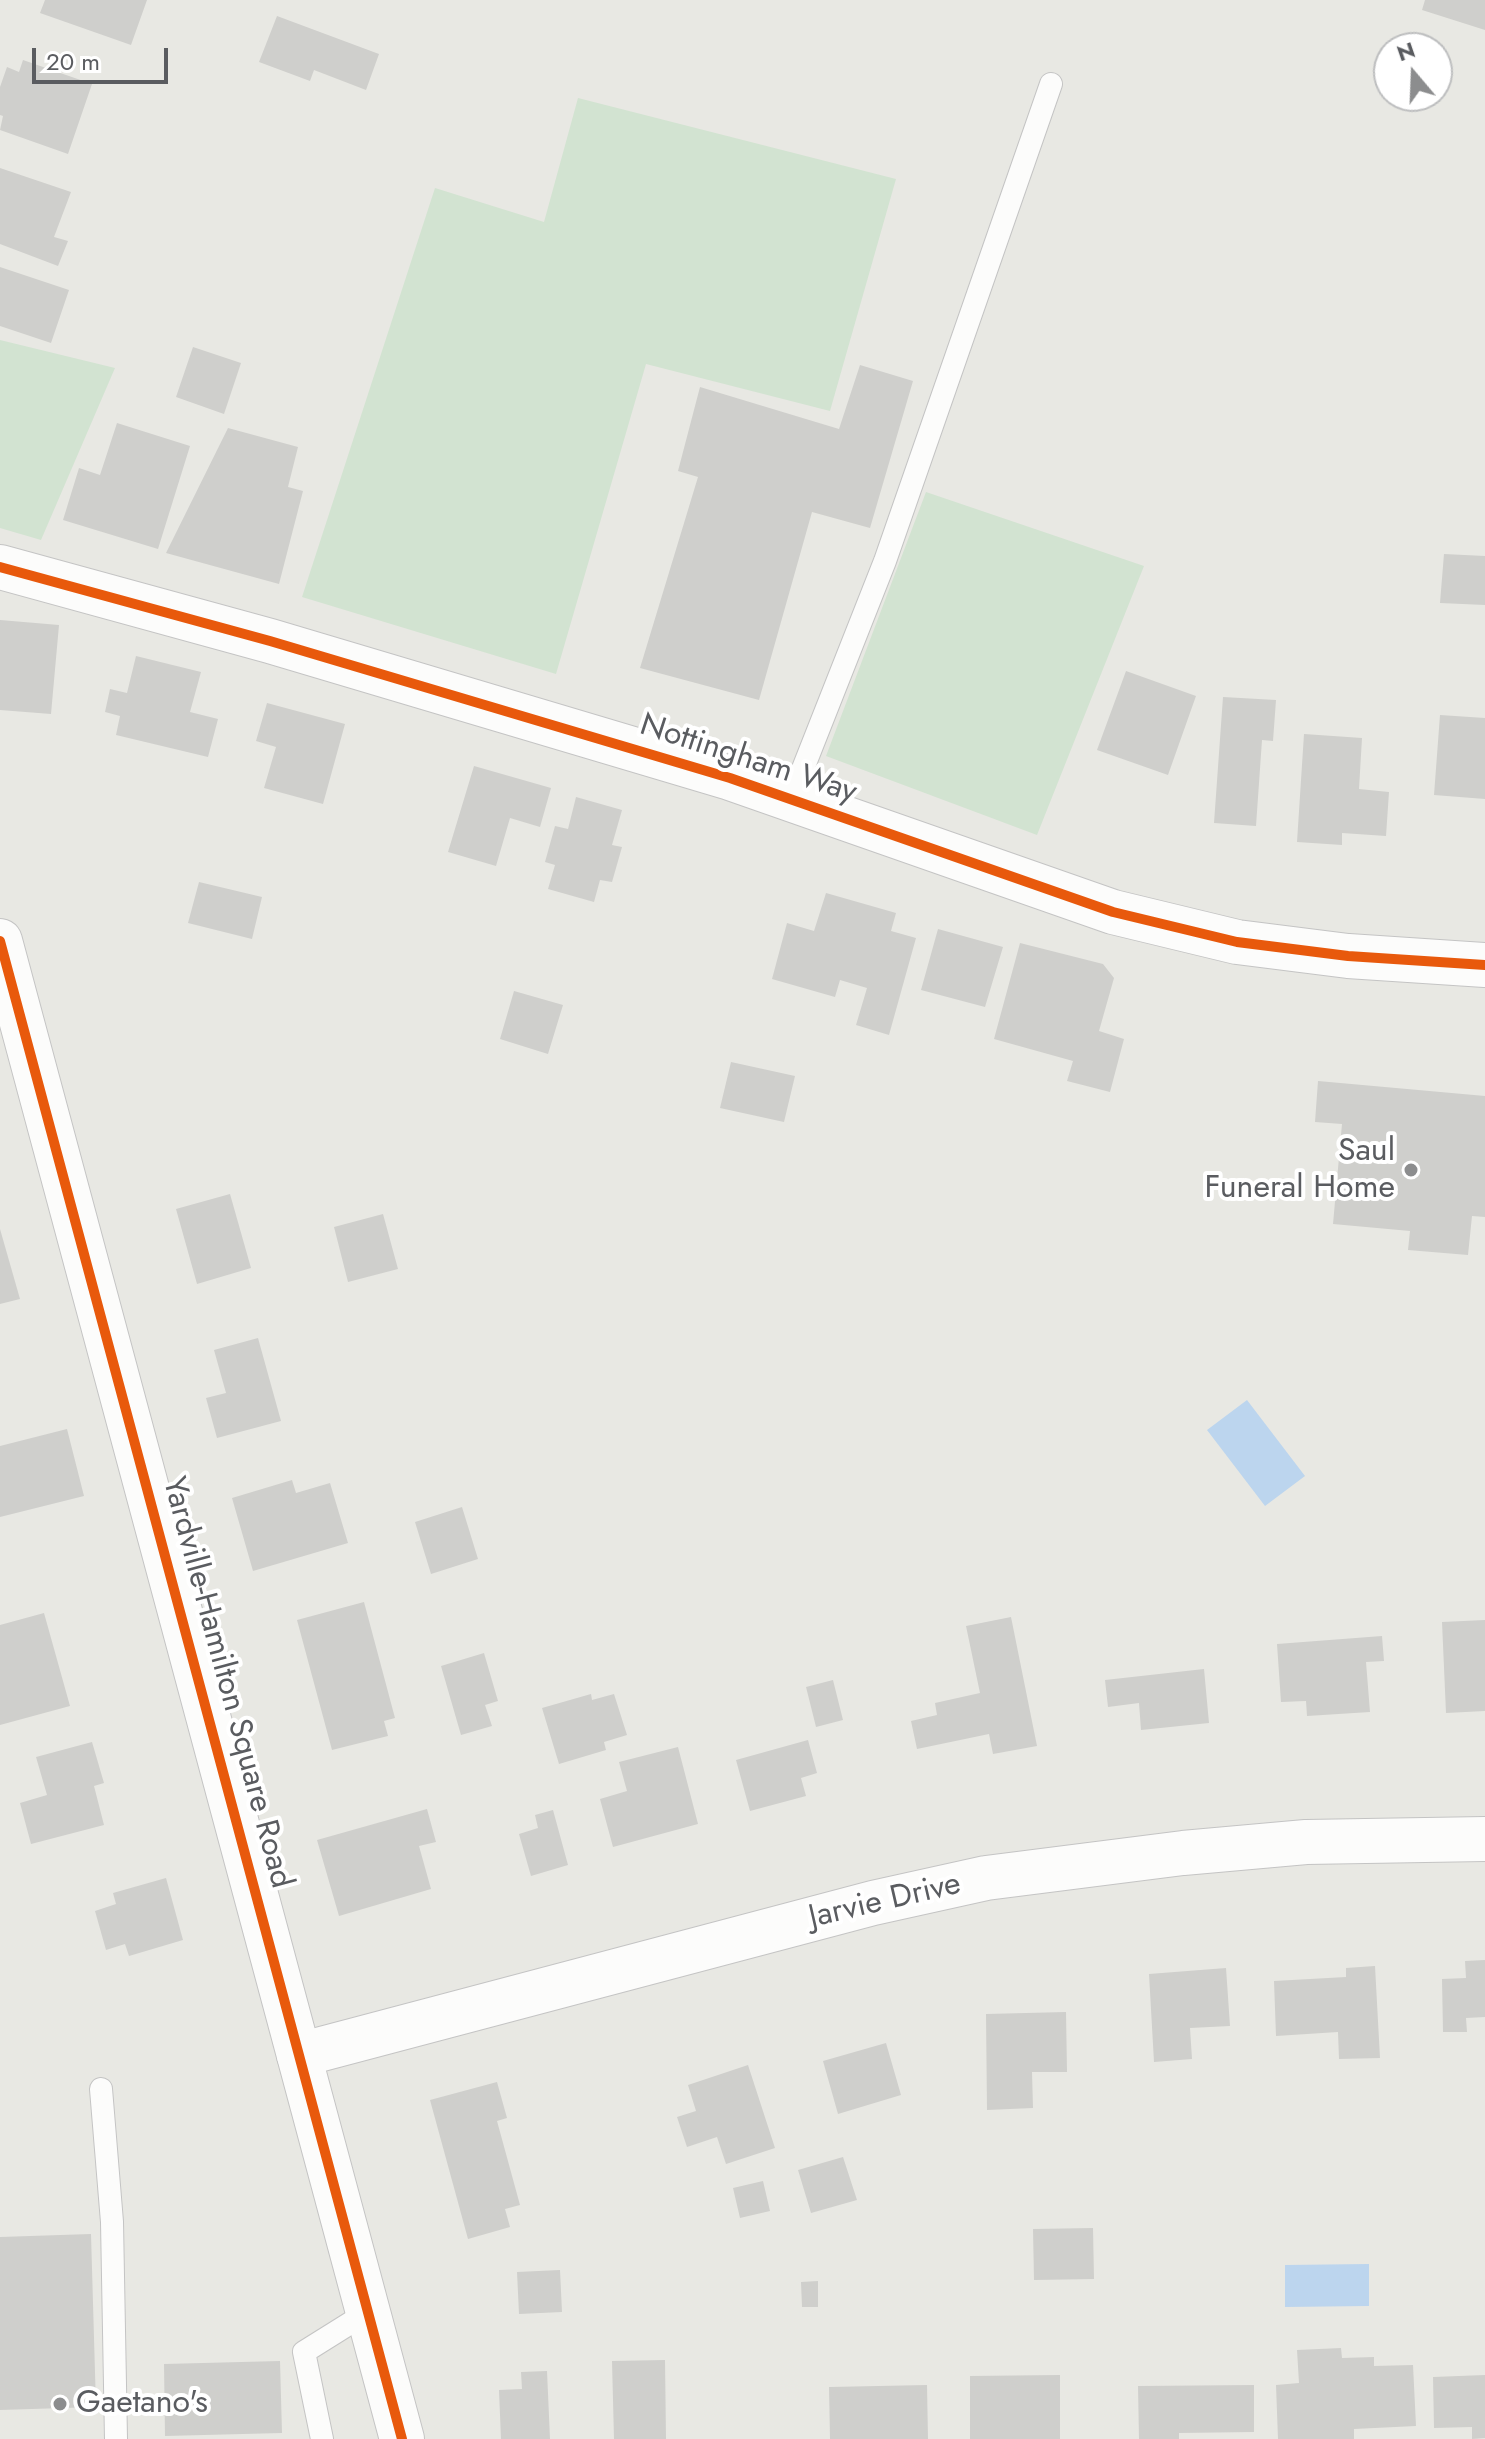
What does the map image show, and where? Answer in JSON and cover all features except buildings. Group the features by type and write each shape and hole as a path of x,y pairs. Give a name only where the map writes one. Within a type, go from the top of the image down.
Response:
{"street":[{"name":"Nottingham Way","path":"0,567 270,641 730,778 1113,912 1221,939 1348,956 1485,965"},
{"name":"Yardville-Hamilton Square Road","path":"0,941 402,2439"},
{"name":"Jarvie Drive","path":"299,2055 873,1903 986,1878 1183,1853 1291,1844 1485,1839"}],"lane":[{"path":"791,799 885,561 1051,84"},
{"path":"101,2089 112,2222 116,2439"},
{"path":"322,2439 304,2352 368,2312"}],"green space":[{"path":"578,98 896,179 830,411 646,364 556,674 302,597 435,188 544,222"},
{"path":"0,340 115,368 41,540 0,528"},
{"path":"926,492 1144,566 1037,835 826,756"}],"water":[{"path":"1247,1400 1305,1476 1265,1506 1207,1430"},
{"path":"1369,2264 1369,2306 1285,2307 1285,2265"}],"cycle path":[{"path":"0,567 270,641 730,778 1113,912 1237,942 1348,956 1485,965"},
{"path":"0,941 402,2439"}],"place":[{"name":"Saul Funeral Home","path":"1411,1170"},
{"name":"Gaetano's","path":"60,2404"}]}
